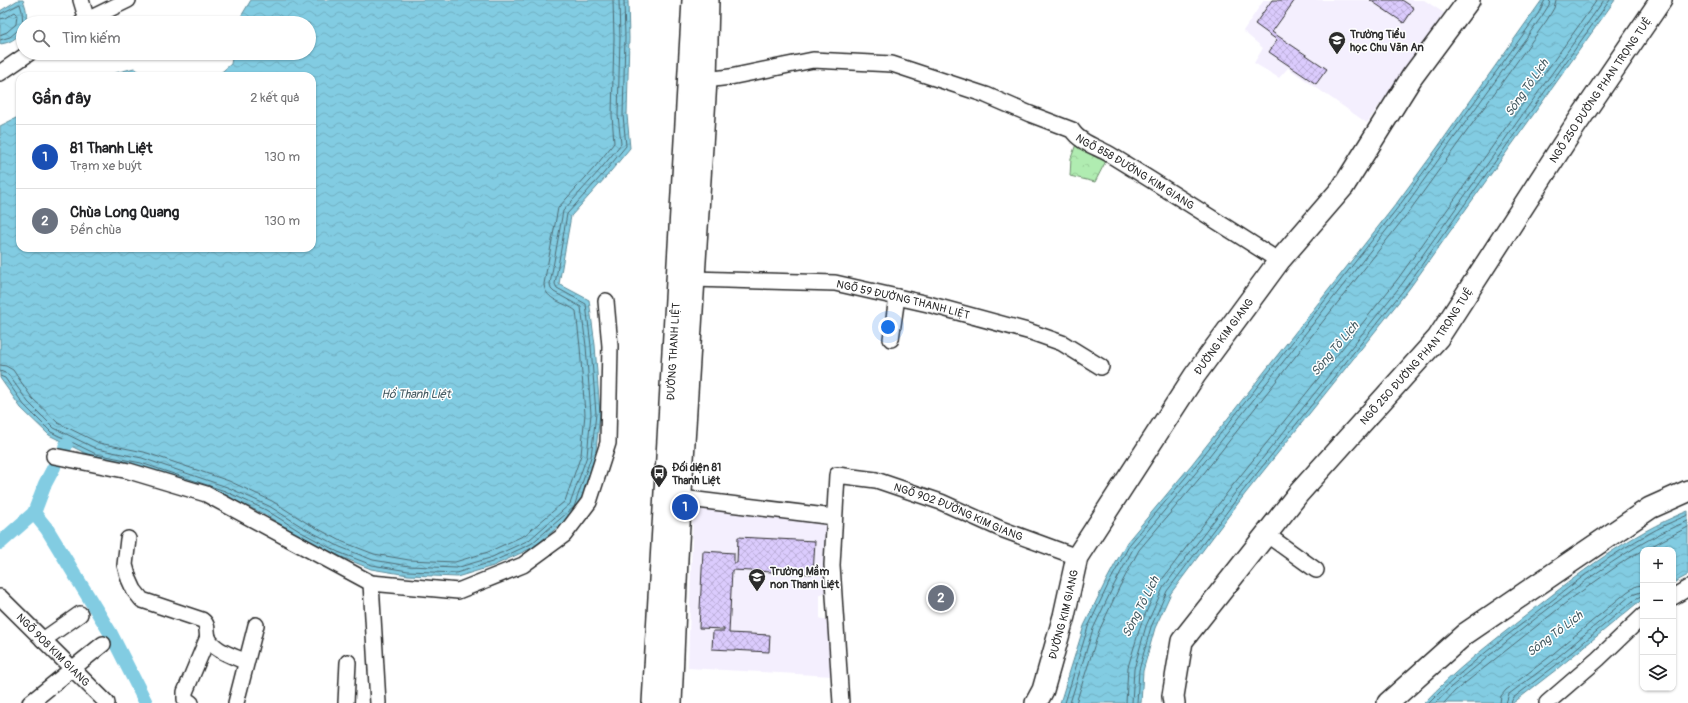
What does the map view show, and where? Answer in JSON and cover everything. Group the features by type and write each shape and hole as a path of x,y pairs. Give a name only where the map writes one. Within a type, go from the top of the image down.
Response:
{"street":[{"path":"81,0 83,16"},
{"path":"94,16 128,0"},
{"name":"ĐƯỜNG THANH LIỆT","path":"653,703 693,0"},
{"name":"ĐƯỜNG THANH LIỆT","path":"670,703 706,80 708,0"},
{"name":"ĐƯỜNG KIM GIANG","path":"1036,703 1043,690 1064,616 1077,557 1195,375 1279,261 1343,187 1412,77 1469,0"},
{"name":"NGÕ 250 ĐƯỜNG PHAN TRỌNG TUỆ","path":"1174,703 1173,696 1182,641 1298,494 1438,338 1575,126 1661,0"},
{"path":"0,73 19,60"},
{"name":"NGÕ 858 ĐƯỜNG KIM GIANG","path":"706,80 730,77 814,60 892,64 986,95 1072,130 1076,137 1098,147 1132,167 1279,261"},
{"name":"NGÕ 59 ĐƯỜNG THANH LIỆT","path":"694,279 835,283 928,304 1031,332 1062,343 1101,367"},
{"path":"891,339 897,297"},
{"path":"54,456 130,471 206,494 371,583 458,590 523,565 564,535 589,502 608,443 610,346 606,302"},
{"name":"NGÕ 902 ĐƯỜNG KIM GIANG","path":"834,517 837,475 876,480 941,502 1001,529 1077,557"},
{"path":"1388,703 1465,634 1523,593 1650,508 1688,491"},
{"path":"681,498 834,517 832,565 841,703"},
{"path":"1266,534 1316,570"},
{"path":"128,539 125,565 128,579 142,600 202,620 206,623 208,637 186,692 185,699 191,703"},
{"path":"371,583 378,703"},
{"path":"1676,595 1688,588"},
{"name":"NGÕ 908 KIM GIANG","path":"0,597 107,703"},
{"path":"43,640 80,614"},
{"path":"1547,703 1598,659 1640,619"},
{"path":"236,703 256,625"},
{"path":"208,637 217,648 246,662"},
{"path":"30,703 103,644"},
{"path":"346,703 348,662"}],"shaded area":[{"name":"Trường Tiểu học Chu Văn An","path":"1264,0 1424,0 1444,13 1367,123 1288,68 1279,78 1254,63 1263,48 1243,31"},
{"name":"Trường Mầm non Thanh Liệt","path":"693,506 827,524 828,590 820,595 820,618 830,622 833,676 688,668"}],"green space":[{"path":"1076,144 1107,159 1095,182 1070,176 1071,158"}],"water":[{"path":"18,0 23,0 26,16 16,16 16,38 9,42 0,44 0,11"},
{"name":"Hồ Thanh Liệt","path":"251,0 628,0 629,38 627,115 630,148 571,216 559,284 589,300 595,345 600,414 595,458 578,510 534,547 493,566 457,577 408,575 371,569 337,555 299,536 264,514 223,495 140,466 95,458 49,435 21,408 0,378 0,126 16,118 16,252 316,252 316,72 222,72 231,64 232,60 316,60 316,16 241,16"},
{"name":"Sông Tô Lịch","path":"1542,0 1615,0 1409,289 1245,494 1171,593 1155,628 1143,671 1141,703 1060,703 1084,626 1127,542 1192,464 1396,204"},
{"path":"134,68 140,72 119,72"},
{"name":"Sông Tô Lịch","path":"1688,511 1688,575 1676,581 1676,547 1640,547 1640,602 1513,703 1424,703 1448,679 1474,657 1585,570 1624,543 1666,520"}],"building":[{"path":"1272,0 1295,0 1272,32 1327,69 1316,84 1269,52 1277,40 1255,24"},
{"path":"1370,0 1402,0 1414,8 1404,23"},
{"path":"738,537 815,541 813,574 732,570 729,633 770,635 769,652 712,649 713,631 724,631 724,629 699,628 703,551 734,553 734,563 737,563"}],"waterway":[{"path":"54,467 45,484 34,513 47,529 111,634 146,703"},
{"path":"0,543 34,513"}],"place":[{"name":"Trường Tiểu học Chu Văn An","path":"1337,55"},
{"name":"Đối diện 81 Thanh Liệt","path":"659,488"},
{"name":"81 Thanh Liệt","path":"685,507"},
{"name":"Trường Mầm non Thanh Liệt","path":"757,592"},
{"name":"Chùa Long Quang","path":"941,598"}]}
